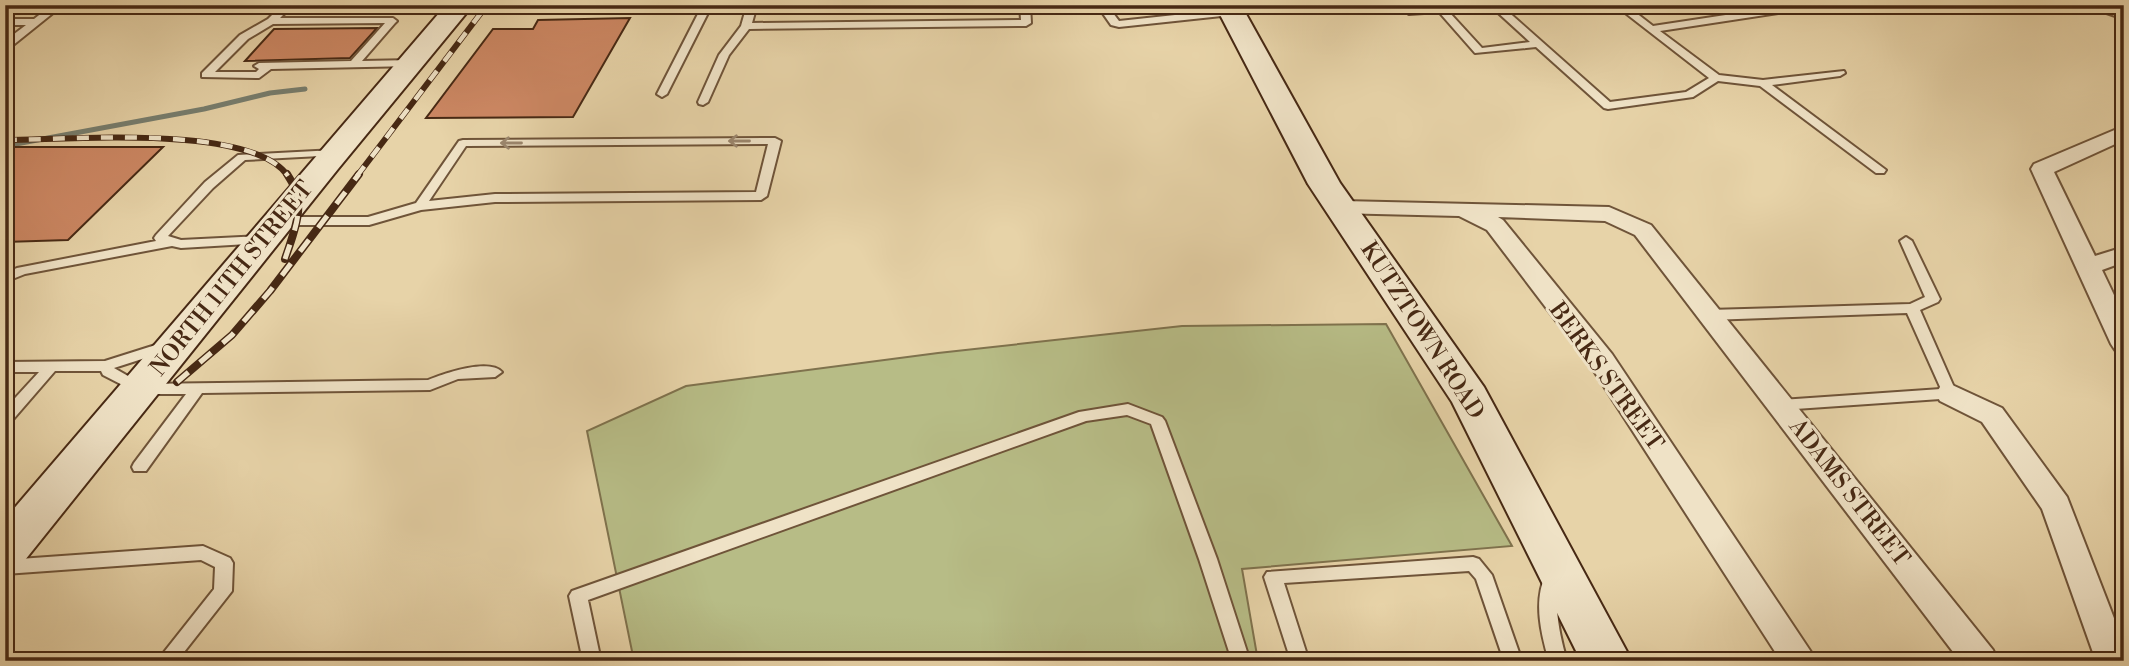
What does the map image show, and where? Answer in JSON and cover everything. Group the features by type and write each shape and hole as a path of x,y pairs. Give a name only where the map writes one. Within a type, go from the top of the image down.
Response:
{"main road":[{"name":"NORTH 11TH STREET","path":"5,552 122,377 177,343 460,5"},
{"name":"KUTZTOWN ROAD","path":"1203,11 1343,208 1470,397 1607,661"}],"street":[{"path":"2124,132 2042,169 2124,344"},
{"name":"BERKS STREET","path":"1343,208 1463,209 1495,225 1602,362 1800,661"},
{"path":"1463,209 1609,214 1643,230 1713,320"},
{"path":"2087,267 2124,254"},
{"name":"ADAMS STREET","path":"1713,320 1981,661"},
{"path":"1950,394 1992,415 2056,505 2113,661"}],"lane":[{"path":"6,45 58,5"},
{"path":"268,66 259,75 206,75 244,37 271,21 288,5"},
{"path":"530,5 537,10 706,6 662,94"},
{"path":"703,102 724,55 746,26 752,5"},
{"path":"746,26 1026,23 1025,5"},
{"path":"1399,5 1409,11 1441,7 1498,8 1523,5"},
{"path":"1620,5 1716,78 1763,83 1839,73"},
{"path":"1651,29 1812,5"},
{"path":"1103,6 1114,23 1129,12"},
{"path":"1103,6 1129,12 1168,15 1203,11"},
{"path":"1441,7 1479,51 1538,44"},
{"path":"1498,8 1608,106 1689,95 1716,78"},
{"path":"271,21 392,21 354,65"},
{"path":"5,22 35,22"},
{"path":"254,66 413,63"},
{"path":"215,66 241,66"},
{"path":"1763,83 1880,170"},
{"path":"335,153 242,157 209,185 160,238 181,244 369,220 420,206 495,198 761,196 775,141 463,143 420,206"},
{"path":"1713,320 1912,308 1933,299 1906,241"},
{"path":"5,278 22,271 172,242"},
{"path":"1781,405 1950,394 1912,308"},
{"path":"5,367 51,367 198,388 430,385 456,374 495,372"},
{"path":"5,419 51,367"},
{"path":"140,467 198,388"},
{"path":"592,661 578,596 1084,416 1128,409 1157,421 1208,559 1241,661"},
{"path":"5,566 203,553 224,563 223,591 166,661"},
{"path":"1300,661 1273,577 1473,564 1483,575 1513,661"},
{"path":"1557,564 1547,596 1550,631 1558,661"}],"green space":[{"path":"1386,324 1512,546 1242,569 1258,661 634,661 587,431 686,386 938,353 1182,326"}],"building":[{"path":"630,18 573,117 426,118 493,29 533,29 538,20"},
{"path":"377,28 350,58 245,61 274,29"},
{"path":"5,147 163,147 68,240 5,242"}],"waterway":[{"path":"5,146 204,109 270,93 305,89"}],"railway":[{"path":"357,176 487,5"},
{"path":"5,140 112,137 199,141 237,148 268,159 288,176"},
{"path":"285,259 298,216 297,196 287,174"},
{"path":"177,382 232,335 270,291 359,174"}]}
